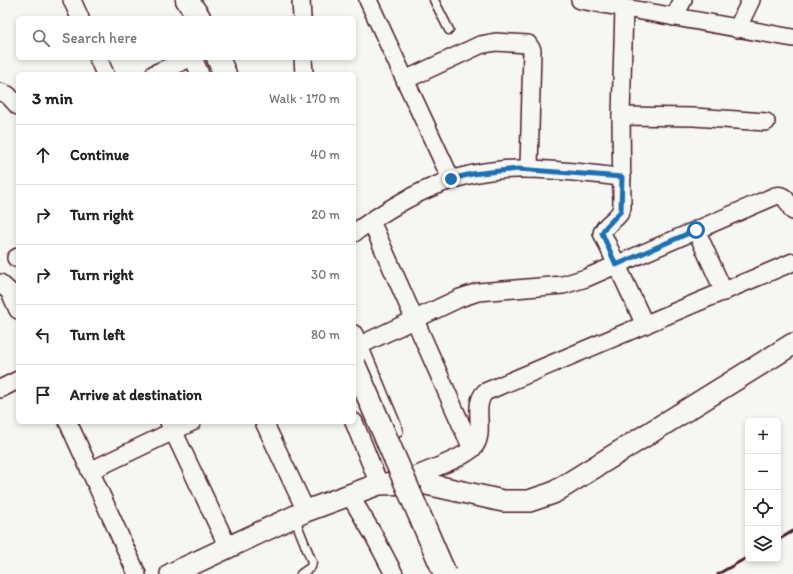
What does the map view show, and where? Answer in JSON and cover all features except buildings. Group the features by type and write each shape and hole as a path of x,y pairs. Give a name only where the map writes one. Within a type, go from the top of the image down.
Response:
{"main road":[{"path":"187,0 198,12"},
{"path":"219,60 224,72"},
{"path":"356,351 445,574"}],"street":[{"path":"72,0 79,16"},
{"path":"301,0 302,16"},
{"path":"368,0 451,179"},
{"path":"583,0 793,38"},
{"path":"674,17 683,0"},
{"path":"737,29 751,0"},
{"path":"624,8 621,116 621,211 602,233 645,325"},
{"path":"405,80 480,45 496,42 528,44 532,50 529,169"},
{"path":"99,60 104,72"},
{"path":"158,72 186,60"},
{"path":"194,60 199,72"},
{"path":"229,60 235,72"},
{"path":"303,60 304,72"},
{"path":"0,92 8,95 16,104"},
{"path":"621,116 694,117 766,122"},
{"path":"356,232 403,200 451,179 472,174 529,169 622,177"},
{"path":"356,348 460,298 478,292 563,285 586,278 780,195 785,197 793,211"},
{"path":"371,221 472,449"},
{"path":"696,230 724,292"},
{"path":"414,480 472,449 478,438 480,399 485,392 793,262"},
{"path":"0,283 10,292 16,306"},
{"path":"171,574 300,513 379,484 414,480 503,501 529,502 547,495 793,344"},
{"path":"356,350 414,480"},
{"path":"0,389 16,381"},
{"path":"69,424 136,574"},
{"path":"90,471 171,426 182,424"},
{"path":"265,424 300,513"},
{"path":"355,424 379,484"},
{"path":"171,426 228,547"},
{"path":"349,494 373,534 394,574"}],"lane":[{"path":"434,0 448,30"},
{"path":"300,513 312,562 311,567 301,574"}],"railway":[{"path":"781,538 793,531"},
{"path":"718,574 745,559"}],"route":[{"path":"451,179 472,174 518,169 622,177 621,211 602,233 616,265 696,230"}]}
